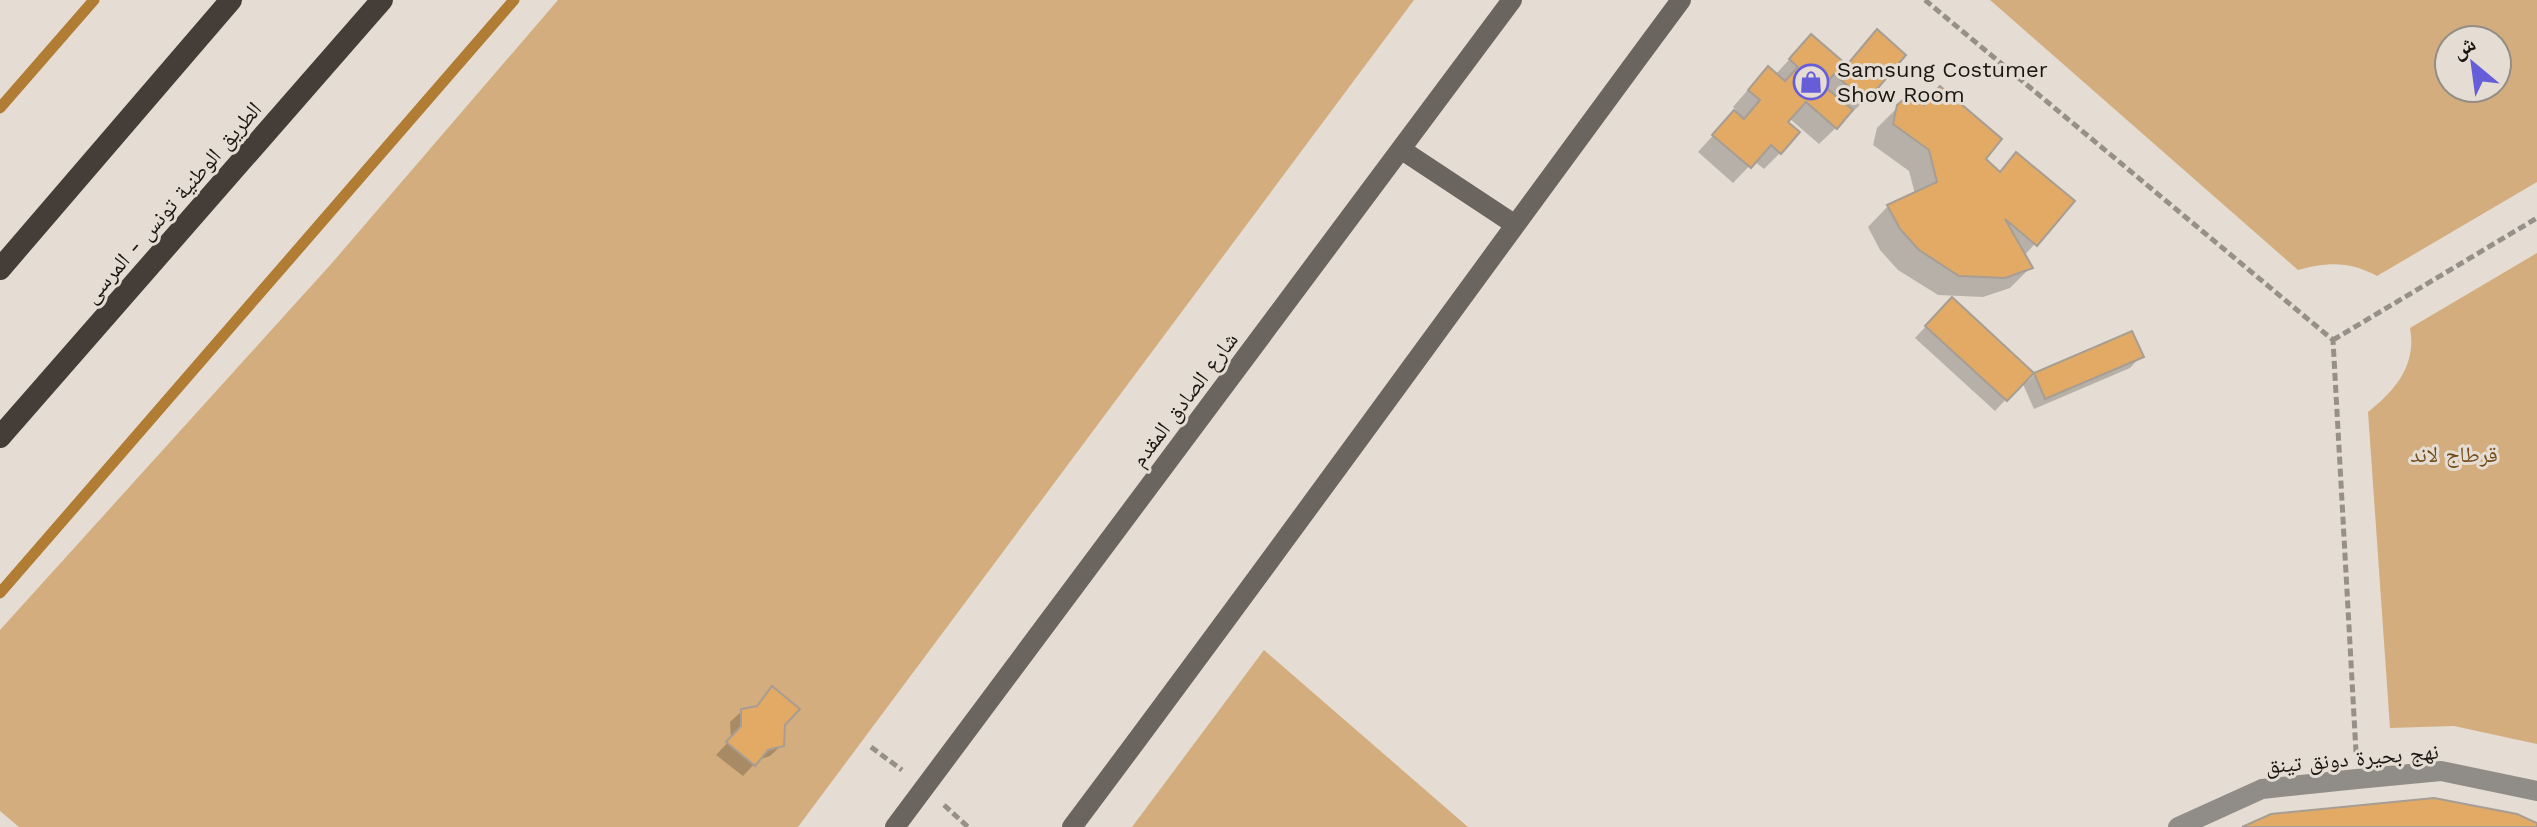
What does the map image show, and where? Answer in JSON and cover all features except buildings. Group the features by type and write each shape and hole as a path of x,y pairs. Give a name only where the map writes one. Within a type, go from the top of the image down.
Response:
{"highway":[{"path":"0,269 231,0"},
{"name":"الطريق الوطنية تونس - المرسى","path":"0,437 382,0"}],"main road":[{"name":"شارع الصادق المقدم","path":"895,827 1512,0"},
{"path":"1072,827 1323,491 1514,224 1681,0"},
{"path":"1402,150 1514,224"}],"street":[{"name":"نهج بحيرة دونق تينق","path":"2178,827 2262,789 2357,779 2441,771 2537,791"}],"path":[{"path":"1925,0 2333,340 2357,779"},
{"path":"2333,340 2537,218"}],"green space":[{"path":"558,0 1414,0 798,827 19,827 0,811 0,630 332,263"},
{"path":"1990,0 2537,0 2537,182 2377,276 2338,264 2298,270"},
{"name":"قرطاج لاند","path":"2537,253 2537,744 2454,726 2390,728 2368,412 2402,376 2410,354 2410,328"},
{"path":"1264,650 1468,827 1132,827"}],"waterway":[{"path":"0,108 94,0"},
{"path":"0,593 514,0"}],"place":[{"name":"Samsung Costumer Show Room","path":"1811,82"}]}
